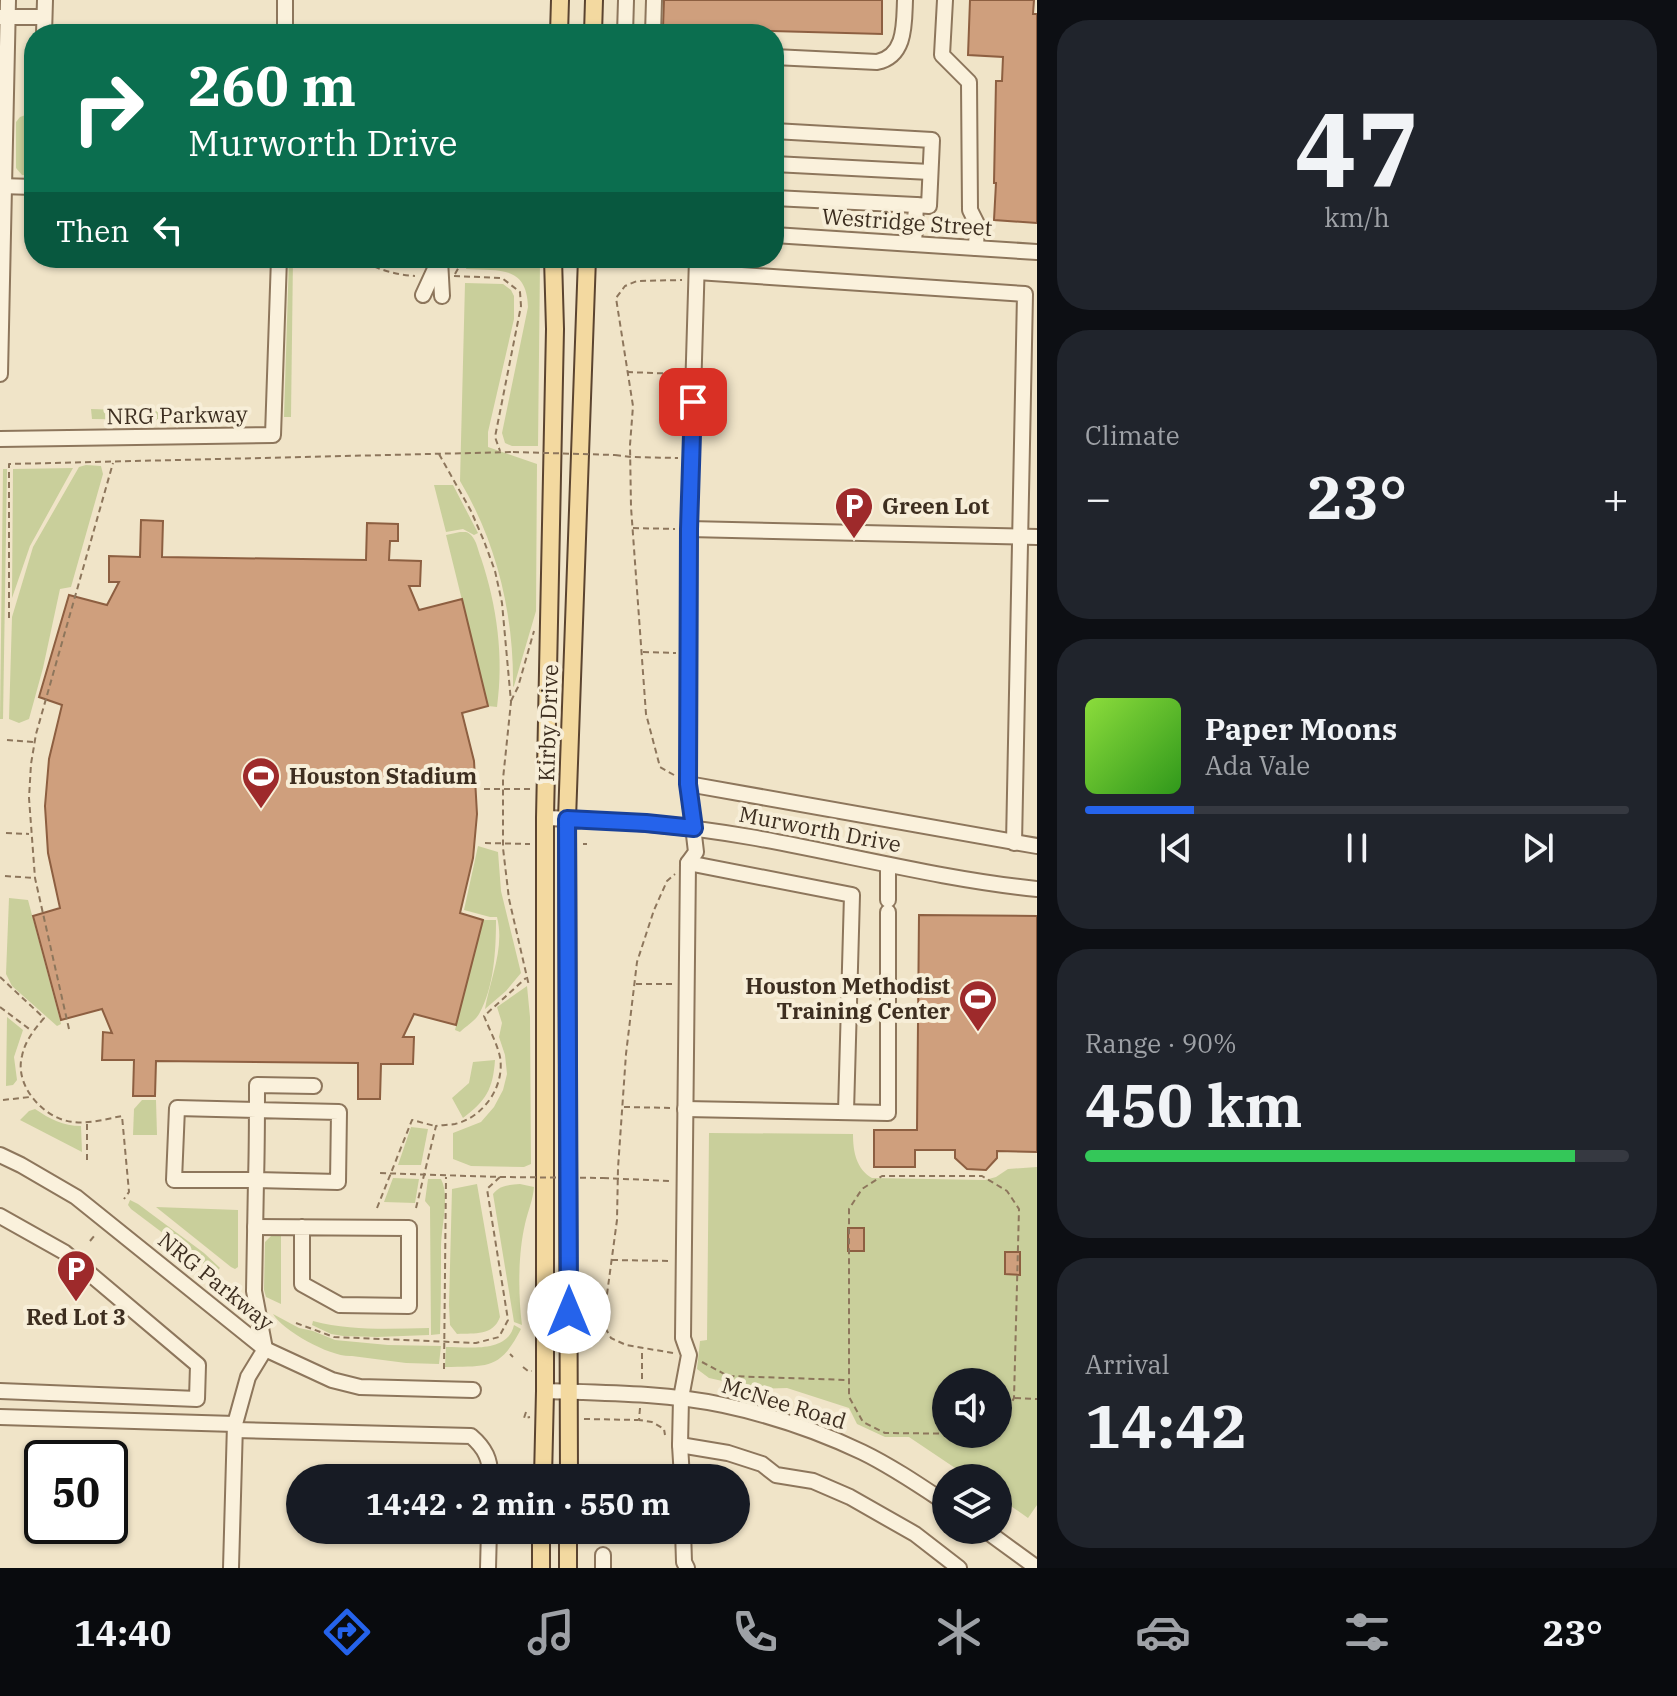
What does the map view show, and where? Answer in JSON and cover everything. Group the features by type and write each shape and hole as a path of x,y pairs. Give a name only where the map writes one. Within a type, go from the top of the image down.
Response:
{"main road":[{"path":"559,24 560,0"},
{"path":"593,24 594,0"},
{"name":"Kirby Drive","path":"543,1464 545,818 555,329 553,268"},
{"name":"Kirby Drive","path":"569,1464 567,819 587,268"},
{"path":"551,560 575,561"},
{"path":"544,1107 568,1107"},
{"path":"541,1544 541,1568"},
{"path":"568,1544 568,1568"}],"street":[{"path":"0,374 4,17 8,0"},
{"path":"44,24 45,0"},
{"path":"285,0 285,24"},
{"path":"625,24 626,0"},
{"path":"653,24 654,0"},
{"path":"784,57 888,60 902,37 905,0"},
{"path":"945,0 942,55 969,82 970,210 977,224 976,248"},
{"path":"4,17 44,17"},
{"path":"784,132 932,140 929,206 784,198"},
{"path":"784,165 930,172"},
{"path":"2,186 24,187"},
{"path":"914,244 916,205"},
{"name":"Westridge Street","path":"784,236 1037,252"},
{"name":"NRG Parkway","path":"0,439 273,435 279,268"},
{"path":"423,295 436,268"},
{"path":"441,268 442,296"},
{"path":"678,1464 673,1442 689,1355 683,1338 684,1181 688,863 696,852 688,784 689,529 697,270 1025,294 1014,843"},
{"path":"689,529 1037,537"},
{"path":"688,784 1037,846"},
{"name":"Murworth Drive","path":"545,818 694,828 968,881 1037,889"},
{"path":"688,863 852,895 846,1112"},
{"path":"685,1109 888,1113 888,865"},
{"path":"231,1568 235,1427 248,1377 265,1349 254,1291 257,1085 314,1086"},
{"path":"177,1108 339,1112 338,1182 256,1180 174,1180 177,1108"},
{"name":"NRG Parkway","path":"0,1155 76,1197 265,1349 332,1380 360,1387 473,1390"},
{"path":"0,1216 64,1252 198,1365 197,1399 0,1391"},
{"path":"255,1227 302,1227 409,1228 409,1306 340,1305 302,1284 302,1227"},
{"name":"McNee Road","path":"545,1391 681,1398 734,1408 862,1452 932,1494"},
{"path":"0,1417 471,1436 483,1447 490,1464"},
{"path":"673,1442 728,1453 762,1464 776,1475 813,1481 850,1497 915,1534 959,1568"},
{"path":"488,1568 489,1544"},
{"path":"683,1544 687,1568"},
{"path":"1004,1544 1035,1566"}],"path":[{"path":"380,268 403,275 432,276"},
{"path":"458,268 454,276 502,278 520,292 521,306 495,437 500,452"},
{"path":"688,784 660,767 646,714 632,528 633,406 616,298 625,286 637,281 697,270"},
{"path":"627,372 694,374"},
{"path":"9,618 9,464 500,452 691,458"},
{"path":"438,453 471,511 495,571 502,603 511,702 503,790 503,844 509,899 526,978 532,992"},
{"path":"69,1029 35,878 29,798 35,742 113,462"},
{"path":"632,528 689,529"},
{"path":"511,702 536,623"},
{"path":"641,652 689,653"},
{"path":"7,740 35,742"},
{"path":"484,789 537,789"},
{"path":"6,833 31,834"},
{"path":"485,843 536,844"},
{"path":"688,863 667,881 637,962 626,1054 617,1220 603,1324 611,1338 626,1345 689,1355 728,1376 849,1380"},
{"path":"5,876 35,878"},
{"path":"0,977 44,1018 33,1032 20,1067 32,1097 43,1111 69,1122 87,1123 122,1116 129,1192 124,1199"},
{"path":"377,1208 412,1120 436,1126 457,1124 483,1107 496,1092 501,1061 484,1016 526,978"},
{"path":"634,984 687,984"},
{"path":"0,1007 33,1032"},
{"path":"3,1100 32,1097"},
{"path":"623,1107 685,1109"},
{"path":"87,1123 87,1162"},
{"path":"416,1208 436,1126"},
{"path":"377,1173 684,1181"},
{"path":"444,1369 446,1175"},
{"path":"932,1434 885,1433 863,1422 849,1397 849,1209 862,1189 882,1176 982,1176 1007,1191 1019,1209 1012,1402"},
{"path":"296,1323 334,1337 476,1343 499,1337 508,1320 487,1189 500,1177"},
{"path":"90,1241 95,1235"},
{"path":"611,1260 684,1262"},
{"path":"642,1348 642,1379"},
{"path":"523,1367 533,1370"},
{"path":"527,1377 528,1371"},
{"path":"1014,1398 1037,1399"},
{"path":"639,1420 641,1407"},
{"path":"526,1412 524,1418 531,1417"},
{"path":"583,1419 652,1422 664,1429 673,1442"}],"green space":[{"path":"24,116 24,175 16,168 16,122"},
{"path":"289,268 293,268 291,417 284,417"},
{"path":"540,268 538,446 512,446 505,443 502,433 528,307 523,284 509,273 466,269"},
{"path":"465,283 503,284 514,296 514,319 488,432 488,447 537,464 536,611 513,687 510,633 501,580 484,529 460,481"},
{"path":"91,409 242,414 240,421 92,419"},
{"path":"101,466 103,474 71,587 60,589 29,719 19,723 9,719 12,617 33,547 79,467"},
{"path":"73,468 30,546 12,598 13,469"},
{"path":"3,469 7,469 3,719 0,719"},
{"path":"434,485 453,485 478,533 474,535 463,529 446,532"},
{"path":"468,533 475,540 491,594 498,632 497,707 488,706 446,535"},
{"path":"478,846 498,852 501,891 521,973 485,1009 498,952 499,929 497,917 464,910"},
{"path":"9,898 28,900 61,1024 57,1026 12,986 6,974"},
{"path":"483,920 496,920 491,981 479,1014 460,1032 455,1030"},
{"path":"527,986 531,1164 524,1167 471,1166 453,1159 453,1133 481,1122 503,1090 507,1074 499,1037 502,1023 497,1007"},
{"path":"7,1017 23,1030 14,1057 17,1080 13,1085 6,1086"},
{"path":"495,1060 487,1094 463,1118 452,1098 469,1083 473,1062"},
{"path":"142,1100 156,1100 157,1135 133,1135 134,1109"},
{"path":"35,1109 57,1121 81,1126 82,1152 20,1120"},
{"path":"411,1127 428,1129 421,1165 398,1165"},
{"path":"709,1133 853,1134 856,1159 862,1170 872,1178 985,1180 1008,1169 1037,1167 1037,1505 1028,1518 1012,1507 1012,1464 949,1464 909,1437 885,1437 857,1424 849,1408 787,1388 758,1389 709,1378 697,1369 700,1341 707,1340"},
{"path":"393,1178 419,1179 415,1203 384,1202"},
{"path":"428,1179 441,1179 445,1194 440,1334 431,1335 430,1207 425,1201"},
{"path":"477,1184 500,1317 488,1330 457,1334 450,1325 449,1305 452,1189"},
{"path":"520,1184 534,1187 521,1248 519,1287 522,1325 514,1322 493,1194 502,1187"},
{"path":"130,1200 220,1268 216,1272 131,1209 128,1205"},
{"path":"156,1207 238,1210 238,1267 231,1267"},
{"path":"271,1236 281,1236 281,1304 266,1297 264,1290 265,1242"},
{"path":"273,1314 299,1328 335,1340 441,1346 439,1364 406,1363 333,1353 297,1335"},
{"path":"313,1321 356,1328 429,1328 429,1335 343,1336 312,1325"},
{"path":"514,1325 521,1329 499,1359 482,1365 445,1367 446,1347 496,1344 510,1334"}],"building":[{"path":"664,0 882,0 882,34 784,31 784,24 663,24"},
{"path":"970,0 1034,0 1033,14 1037,14 1037,223 994,220 996,81 1002,81 1003,57 968,55"},
{"name":"Houston Stadium","path":"141,520 163,521 162,557 366,560 367,523 398,524 398,541 390,541 389,560 421,561 420,586 409,586 419,610 462,599 488,706 462,713 474,761 477,814 473,858 460,913 483,920 456,1025 414,1014 403,1037 414,1037 413,1064 381,1064 380,1099 358,1099 358,1063 156,1061 155,1096 133,1096 134,1060 102,1060 103,1032 112,1033 102,1009 61,1020 33,916 60,908 48,853 45,806 49,759 62,705 39,697 69,595 107,605 119,582 109,582 109,556 140,557"},
{"name":"Houston Methodist Training Center","path":"919,915 1037,916 1037,1152 997,1151 997,1158 986,1170 967,1169 955,1158 955,1150 915,1150 915,1167 874,1167 874,1130 917,1130"},
{"path":"848,1228 864,1228 864,1251 848,1251"},
{"path":"1005,1252 1020,1252 1020,1275 1005,1274"}],"place":[{"name":"Green Lot","path":"854,540"},
{"name":"Houston Stadium","path":"261,810"},
{"name":"Houston Methodist Training Center","path":"978,1033"},
{"name":"Red Lot 3","path":"76,1303"}],"route":[{"path":"569,1312 567,819 694,828 688,784 693,402"}]}
